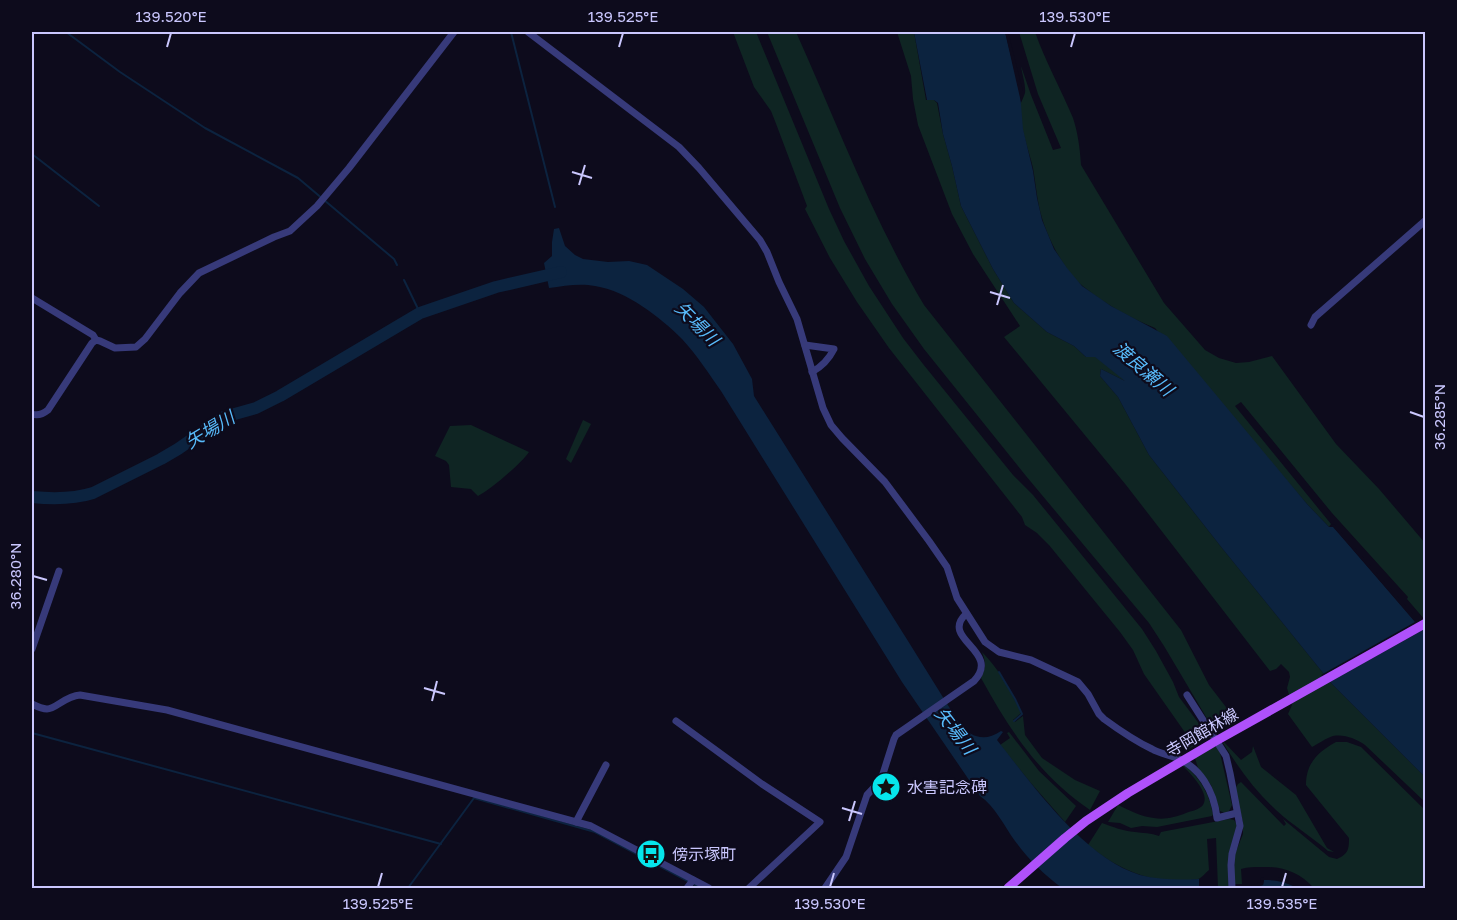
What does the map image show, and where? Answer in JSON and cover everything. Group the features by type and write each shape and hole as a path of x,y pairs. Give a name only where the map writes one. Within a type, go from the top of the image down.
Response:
{"main road":[{"name":"寺岡館林線","path":"1011,885 1086,821 1142,784 1425,624"}],"street":[{"path":"32,298 93,335 96,340 115,348 136,347 145,339 180,293 200,273 290,231 317,206 454,32"},
{"path":"528,32 679,147 748,224 764,246 797,319 823,408 831,425 885,482 929,541 947,567 957,598 985,642 1004,654 1031,660 1072,678 1083,687 1104,719 1150,749 1181,760 1196,770 1211,793 1217,818 1237,813"},
{"path":"1311,325 1315,317 1425,220"},
{"path":"32,414 44,414 48,410 96,340"},
{"path":"806,345 834,349 831,356 812,372"},
{"path":"32,649 59,571"},
{"path":"825,888 846,857 867,795 881,780 896,735 974,681 980,673 980,656 960,632 960,622 966,614"},
{"path":"32,704 50,709 67,697 80,695 167,710 596,828 709,888"},
{"path":"1187,695 1218,740 1226,756 1230,772 1240,826 1231,865 1232,888"},
{"path":"676,722 762,784 820,822 749,888"},
{"path":"576,822 606,765"},
{"path":"687,888 693,880"}],"green space":[{"path":"733,32 756,32 844,241 869,286 903,338 1013,475 1033,495 1142,629 1173,682 1179,697 1209,737 1189,749 1186,746 1191,741 1144,674 1133,650 1120,632 1049,545 1025,525 1022,517 889,348 857,302 830,258 805,209 807,206 771,111 754,87"},
{"path":"767,32 796,32 871,204 924,305 1181,630 1209,685 1229,711 1213,723 1218,732 1215,732 1149,623 1026,476 924,349 892,304 865,259 840,208"},
{"path":"897,32 914,32 926,100 934,100 937,103 961,206 993,269 1014,303 1047,332 1074,346 1086,357 1095,356 1129,383 1101,369 1100,376 1118,397 1149,455 1222,548 1332,684 1425,777 1425,802 1358,741 1346,736 1333,736 1312,747 1288,714 1292,705 1287,688 1289,672 1281,664 1270,671 1126,485 1004,337 1020,326 973,254 952,214 918,125 911,76"},
{"path":"1019,32 1035,32 1073,118 1079,141 1081,165 1164,303 1205,350 1219,358 1236,363 1272,356 1336,444 1379,489 1425,543 1425,620 1407,599 1408,597 1332,513 1241,402 1235,406 1331,524 1329,527 1155,328 1100,299 1077,281 1064,265 1049,236 1039,205 1033,168 1021,121 1020,106 1025,90 1021,66 1053,150 1061,148 1038,94"},
{"path":"583,420 591,424 571,463 566,459"},
{"path":"471,425 529,452 505,476 478,496 471,489 451,487 449,465 435,456 450,426"},
{"path":"982,652 1004,681 1021,713 1013,720 1015,722 1023,716 1025,735 1042,758 1075,780 1100,791 1090,810 1072,797 1041,767 1015,734 981,678 985,665"},
{"path":"1009,732 1039,771 1076,806 1065,822 1000,745 1010,738 1007,733"},
{"path":"1224,742 1241,760 1252,752 1253,746 1261,767 1296,795 1327,848 1334,852 1328,851 1268,803 1241,770"},
{"path":"1336,742 1347,742 1361,747 1425,810 1425,888 1314,888 1296,874 1269,867 1241,869 1242,884 1233,884 1235,854 1243,834 1243,823 1235,789 1241,782 1284,826 1286,824 1283,819 1329,857 1337,859 1346,853 1349,838 1306,785 1308,770 1314,759"},
{"path":"1217,747 1220,753 1232,805 1225,813 1220,811 1211,785 1198,768 1195,758"},
{"path":"1184,765 1207,793 1212,816 1157,827 1131,828 1120,823 1108,822 1118,805 1144,816 1162,819 1178,816 1201,807 1205,800 1202,790"},
{"path":"1234,820 1237,825 1229,888 1218,888 1216,838 1207,839 1209,870 1199,878 1191,880 1157,879 1132,872 1120,867 1088,845 1102,823 1126,831 1159,836 1161,832"}],"water":[{"name":"渡良瀬川","path":"914,32 1005,32 1020,92 1023,129 1042,220 1054,249 1067,268 1082,286 1111,306 1167,336 1307,504 1329,527 1333,527 1425,633 1425,777 1332,684 1222,548 1149,455 1118,397 1100,376 1101,369 1125,381 1095,357 1086,357 1074,346 1047,332 1014,303 993,269 961,206 943,134 938,103 934,100 927,100"},
{"path":"559,228 565,246 575,255 583,259 608,262 629,261 647,265 683,289 704,307 733,344 752,379 754,396 959,723 968,732 978,737 1003,732 997,740 1043,798 1079,836 1119,866 1140,875 1155,878 1199,879 1199,886 1216,888 1062,888 1025,854 995,811 980,796 902,682 721,391 687,345 653,314 619,293 589,285 549,288 544,263 552,256 554,229"},
{"path":"1264,880 1273,880 1297,888 1250,888 1263,885"}],"pier":[{"path":"1005,32 1008,32 1023,91 1021,102"},
{"path":"1331,524 1335,525 1426,629 1425,633 1423,630 1328,683 1321,675 1415,622"},
{"path":"1264,877 1278,877 1300,888 1278,880 1264,880 1263,885 1247,888 1260,882"}],"waterway":[{"path":"66,32 120,72 205,128 298,178 394,259 397,265"},
{"path":"511,32 555,207"},
{"path":"32,154 99,206"},
{"name":"矢場川","path":"32,497 63,498 93,493 161,459 224,417 256,408 280,396 420,313 496,287 561,272"},
{"path":"404,280 420,313"},
{"path":"999,672 1022,714 1014,721"},
{"path":"32,733 441,844"},
{"path":"408,888 474,798 595,832 701,888"}],"place":[{"name":"水害記念碑","path":"886,787"},
{"name":"傍示塚町","path":"651,854"}]}
